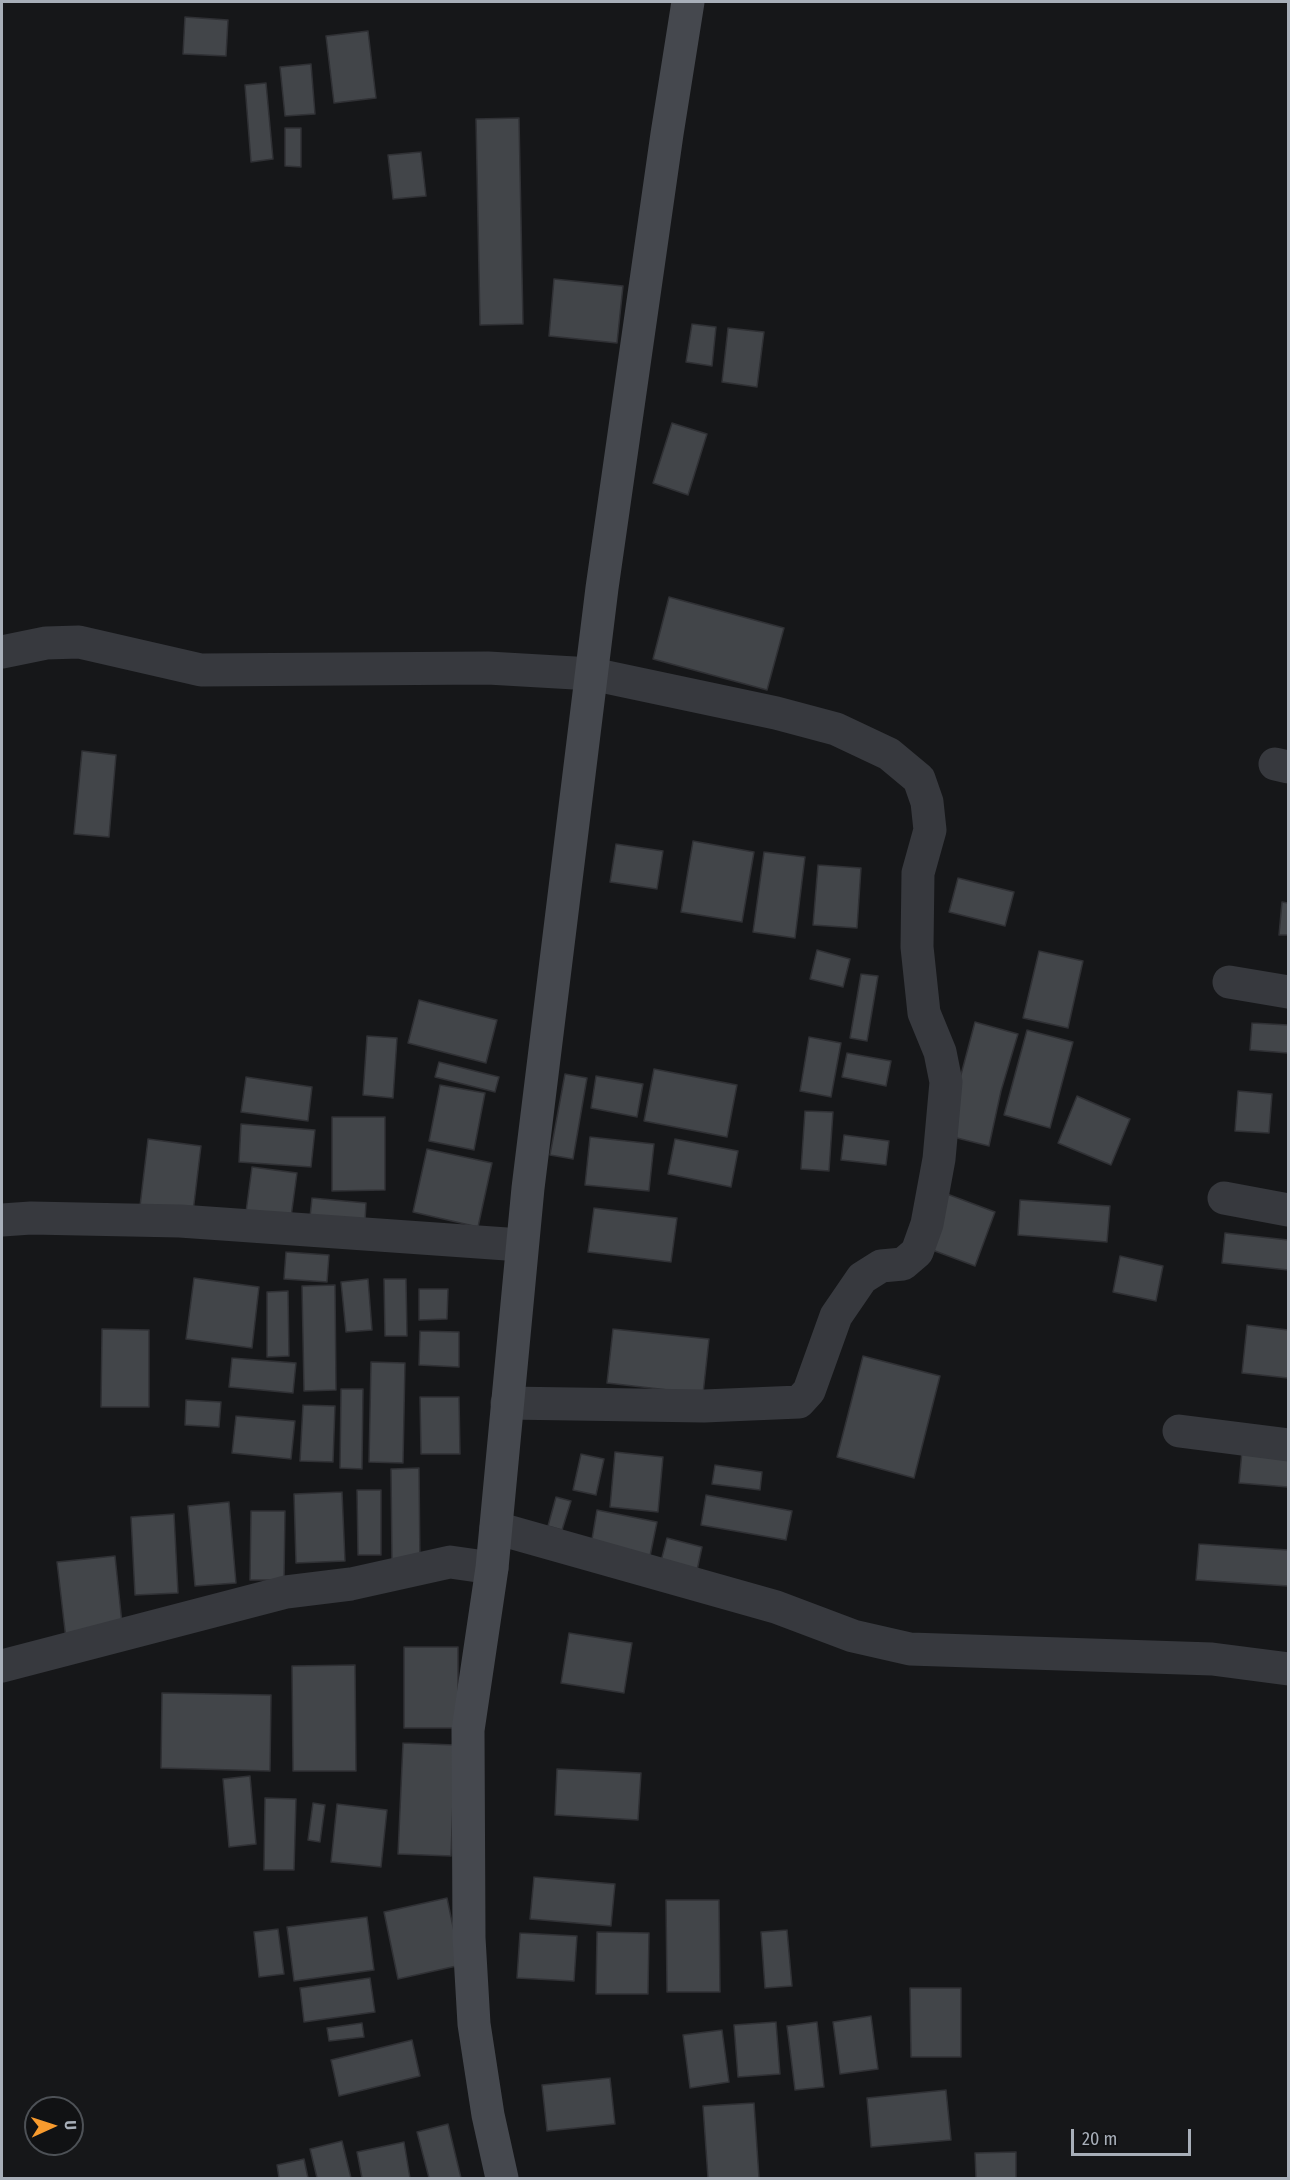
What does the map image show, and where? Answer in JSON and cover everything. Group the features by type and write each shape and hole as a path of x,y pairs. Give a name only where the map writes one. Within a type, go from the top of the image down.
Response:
{"street":[{"path":"502,2178 474,2024 469,1938 468,1730 492,1568 521,1245 608,542 688,2"},
{"path":"2,652 46,643 79,642 201,670 488,668 592,674 776,713 836,729 889,754 919,779 927,802 930,830 918,873 917,946 924,1013 940,1052 946,1082 939,1159 927,1224 918,1252 903,1264 881,1266 862,1278 836,1316 809,1392 799,1402 704,1406 507,1403"},
{"path":"1230,982 1288,992"},
{"path":"1224,1198 1288,1210"},
{"path":"2,1220 31,1218 180,1221 521,1245"},
{"path":"1179,1431 1288,1445"},
{"path":"496,1528 776,1606 853,1636 910,1649 1212,1659 1288,1669"},
{"path":"2,1666 286,1592 351,1584 450,1563 492,1568"}],"building":[{"path":"185,17 228,20 226,56 183,54"},
{"path":"368,31 376,98 334,103 326,36"},
{"path":"311,64 315,114 285,116 280,67"},
{"path":"266,83 273,159 251,162 245,85"},
{"path":"519,118 523,324 480,325 476,119"},
{"path":"285,128 301,128 301,167 285,166"},
{"path":"421,152 426,196 393,199 388,155"},
{"path":"554,279 623,286 617,343 549,336"},
{"path":"692,324 716,327 712,366 686,362"},
{"path":"728,328 764,332 757,387 722,382"},
{"path":"672,423 707,434 688,495 653,483"},
{"path":"669,597 784,628 767,690 653,659"},
{"path":"82,751 116,755 109,837 74,834"},
{"path":"693,841 754,852 742,922 681,912"},
{"path":"616,844 663,851 657,889 610,882"},
{"path":"764,852 805,857 795,938 753,932"},
{"path":"818,865 861,868 857,928 813,925"},
{"path":"958,878 1014,892 1005,926 949,912"},
{"path":"1282,902 1288,903 1288,935 1279,935"},
{"path":"817,950 850,959 843,987 810,979"},
{"path":"1039,951 1083,961 1068,1028 1023,1018"},
{"path":"861,974 878,976 867,1041 850,1038"},
{"path":"419,1000 497,1020 486,1063 408,1043"},
{"path":"975,1022 1018,1034 1001,1091 989,1146 945,1135"},
{"path":"1252,1023 1288,1025 1288,1053 1250,1050"},
{"path":"1027,1030 1073,1042 1050,1128 1004,1115"},
{"path":"367,1036 397,1038 393,1098 363,1095"},
{"path":"809,1037 841,1043 831,1097 800,1091"},
{"path":"847,1053 891,1061 886,1086 842,1077"},
{"path":"439,1062 499,1077 495,1092 435,1077"},
{"path":"654,1069 737,1085 727,1137 644,1121"},
{"path":"565,1074 587,1078 573,1159 550,1155"},
{"path":"596,1076 643,1084 637,1117 591,1108"},
{"path":"246,1077 312,1087 308,1121 241,1112"},
{"path":"440,1085 485,1093 474,1150 429,1141"},
{"path":"1238,1091 1272,1094 1269,1133 1235,1131"},
{"path":"1077,1096 1130,1119 1111,1165 1058,1143"},
{"path":"805,1111 833,1112 829,1171 801,1169"},
{"path":"332,1117 385,1117 385,1190 332,1191"},
{"path":"241,1124 315,1130 311,1167 239,1162"},
{"path":"844,1135 889,1141 886,1165 841,1160"},
{"path":"590,1137 654,1144 649,1191 585,1185"},
{"path":"148,1139 201,1146 193,1212 140,1206"},
{"path":"675,1139 738,1151 731,1187 668,1174"},
{"path":"427,1149 492,1163 478,1227 413,1212"},
{"path":"252,1167 297,1173 291,1217 246,1212"},
{"path":"947,1194 995,1212 975,1266 927,1248"},
{"path":"312,1198 366,1203 365,1221 310,1217"},
{"path":"1020,1200 1110,1206 1107,1242 1018,1235"},
{"path":"594,1208 677,1218 671,1262 588,1252"},
{"path":"1225,1233 1288,1240 1288,1270 1222,1263"},
{"path":"286,1252 329,1255 327,1282 284,1279"},
{"path":"1120,1256 1163,1266 1156,1301 1113,1292"},
{"path":"194,1278 259,1287 252,1348 186,1339"},
{"path":"368,1279 372,1330 346,1332 341,1282"},
{"path":"384,1279 406,1279 407,1336 385,1336"},
{"path":"335,1285 336,1390 304,1391 302,1286"},
{"path":"419,1289 448,1289 447,1319 419,1320"},
{"path":"288,1291 289,1356 267,1357 267,1292"},
{"path":"1247,1325 1288,1330 1288,1378 1242,1373"},
{"path":"102,1329 149,1330 149,1407 101,1407"},
{"path":"613,1329 709,1339 703,1394 607,1383"},
{"path":"420,1331 459,1332 459,1367 419,1365"},
{"path":"863,1356 940,1376 914,1478 837,1457"},
{"path":"232,1358 296,1363 293,1393 229,1387"},
{"path":"371,1362 405,1363 403,1463 369,1462"},
{"path":"341,1389 363,1389 362,1469 340,1468"},
{"path":"420,1397 459,1397 460,1454 421,1454"},
{"path":"186,1400 221,1402 219,1427 185,1425"},
{"path":"303,1405 335,1406 333,1462 300,1461"},
{"path":"236,1416 295,1421 291,1459 232,1453"},
{"path":"1242,1451 1288,1455 1288,1487 1239,1483"},
{"path":"615,1452 663,1457 658,1512 610,1507"},
{"path":"581,1454 604,1459 596,1495 573,1490"},
{"path":"715,1465 762,1472 760,1490 712,1484"},
{"path":"419,1468 420,1565 392,1565 391,1469"},
{"path":"357,1490 381,1490 381,1555 358,1555"},
{"path":"342,1492 345,1561 296,1563 294,1494"},
{"path":"706,1495 792,1511 786,1540 701,1525"},
{"path":"556,1497 571,1501 562,1530 548,1526"},
{"path":"229,1502 236,1583 195,1586 188,1506"},
{"path":"597,1510 657,1522 650,1556 591,1545"},
{"path":"251,1511 285,1511 284,1580 250,1580"},
{"path":"174,1514 178,1593 135,1595 131,1517"},
{"path":"667,1538 702,1547 696,1575 660,1565"},
{"path":"1199,1544 1288,1550 1288,1586 1196,1580"},
{"path":"115,1556 123,1633 66,1639 57,1562"},
{"path":"569,1633 632,1643 624,1693 561,1683"},
{"path":"404,1647 458,1647 458,1728 404,1728"},
{"path":"355,1665 356,1771 293,1771 292,1666"},
{"path":"162,1693 271,1695 270,1771 161,1768"},
{"path":"403,1743 455,1745 451,1856 398,1854"},
{"path":"557,1769 641,1773 638,1820 555,1815"},
{"path":"250,1776 256,1844 229,1847 223,1779"},
{"path":"265,1798 296,1799 294,1870 264,1870"},
{"path":"313,1803 325,1805 320,1842 308,1840"},
{"path":"337,1804 387,1810 381,1867 331,1862"},
{"path":"534,1877 615,1884 611,1926 530,1919"},
{"path":"447,1898 461,1965 398,1979 384,1912"},
{"path":"666,1900 719,1900 720,1992 667,1992"},
{"path":"367,1917 374,1970 294,1981 287,1927"},
{"path":"278,1929 284,1974 259,1977 254,1932"},
{"path":"787,1930 792,1986 765,1988 761,1932"},
{"path":"597,1932 649,1933 648,1994 596,1994"},
{"path":"520,1933 577,1936 574,1981 517,1978"},
{"path":"370,1978 375,2012 304,2022 300,1988"},
{"path":"910,1988 961,1988 961,2057 911,2057"},
{"path":"871,2016 878,2069 840,2074 833,2022"},
{"path":"776,2022 780,2074 738,2077 734,2025"},
{"path":"817,2022 824,2087 795,2090 787,2026"},
{"path":"362,2023 364,2037 329,2041 327,2028"},
{"path":"722,2030 729,2082 690,2088 683,2035"},
{"path":"412,2040 420,2076 339,2096 331,2060"},
{"path":"610,2078 615,2124 547,2131 542,2085"},
{"path":"946,2090 951,2140 871,2147 867,2098"},
{"path":"754,2103 759,2178 708,2178 703,2106"},
{"path":"448,2124 461,2178 429,2178 417,2132"},
{"path":"342,2141 351,2178 317,2178 310,2149"},
{"path":"404,2142 410,2178 362,2178 357,2152"},
{"path":"1016,2152 1016,2178 976,2178 975,2153"},
{"path":"304,2159 308,2178 279,2178 277,2165"}]}
